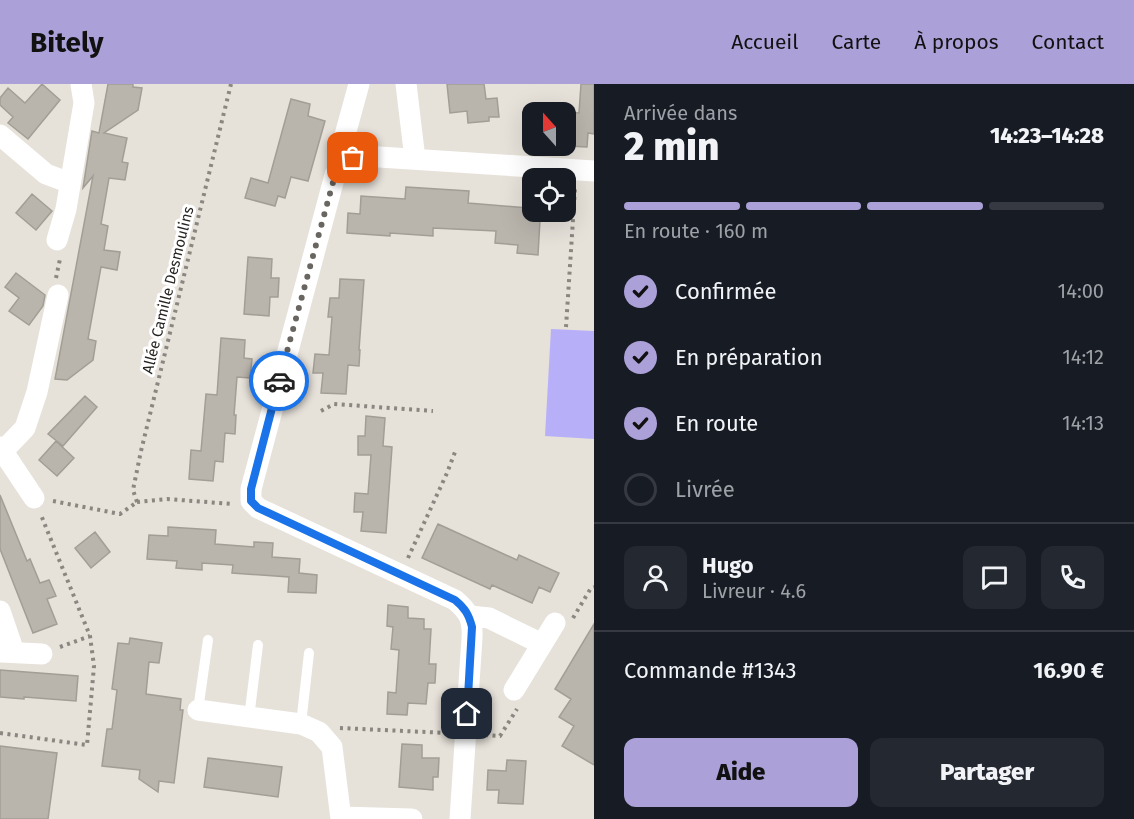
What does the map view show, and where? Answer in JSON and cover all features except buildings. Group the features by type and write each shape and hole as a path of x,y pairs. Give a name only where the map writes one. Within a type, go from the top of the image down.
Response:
{"street":[{"path":"57,240 66,209 84,103 81,84"},
{"path":"346,161 342,146 359,84"},
{"path":"406,84 415,159"},
{"path":"0,135 46,174 70,183"},
{"path":"460,819 472,638 470,616 455,600 258,508 251,501 251,489 339,167 346,161 364,156 585,171"},
{"path":"34,498 2,448 26,428 37,392 58,295"},
{"path":"0,611 7,652 42,654"},
{"path":"470,616 489,618 542,644"},
{"path":"514,690 555,623"},
{"path":"198,710 310,728 332,747 341,818 412,819"}],"lane":[{"path":"198,710 208,640"},
{"path":"249,717 258,645"},
{"path":"309,652 310,728"}],"path":[{"name":"Allée Camille Desmoulins","path":"137,502 133,490 141,451 231,84"},
{"path":"566,327 585,171"},
{"path":"57,240 60,260 55,284 58,295"},
{"path":"321,411 334,404 433,411"},
{"path":"400,575 455,452"},
{"path":"34,498 120,514 137,502 166,499 231,504 251,501"},
{"path":"0,733 87,745 94,666 90,636 34,498"},
{"path":"42,654 90,636"},
{"path":"310,728 456,733"}],"shaded area":[{"path":"551,329 594,331 594,439 545,436"}],"way so far":[{"path":"279,381 335,175 339,167 353,158"}],"route":[{"path":"279,381 251,489 251,501 258,508 455,600 463,607 470,616 472,627 467,714"}]}
